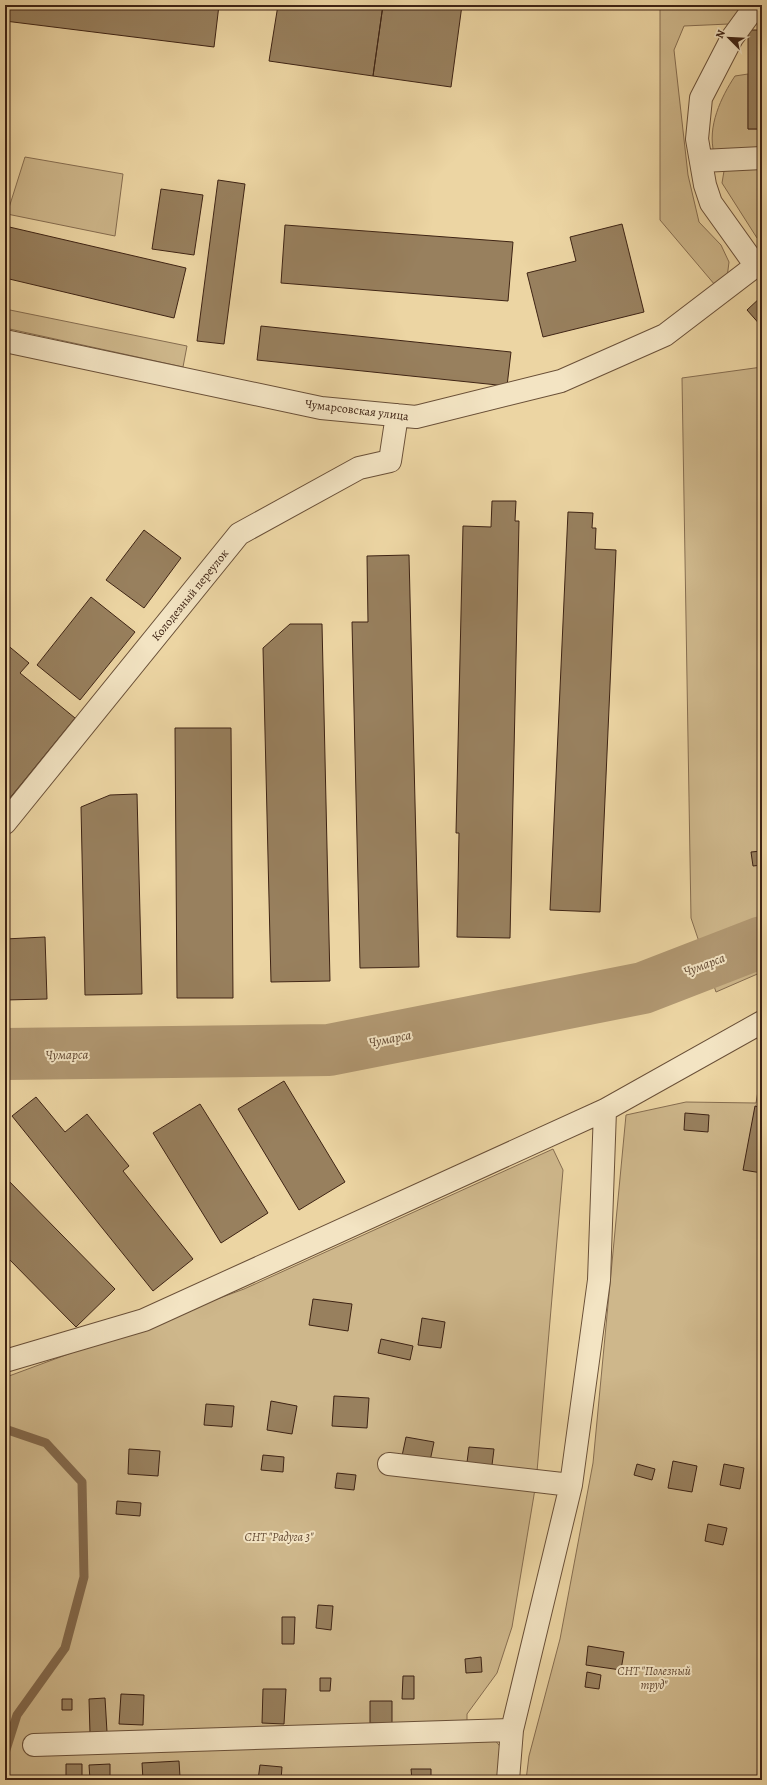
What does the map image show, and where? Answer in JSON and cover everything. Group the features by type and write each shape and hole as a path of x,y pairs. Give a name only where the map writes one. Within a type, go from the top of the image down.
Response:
{"street":[{"path":"756,5 732,38 701,98 698,139 705,185 711,203 759,264"},
{"path":"702,161 762,158"},
{"name":"Чумарсовская улица","path":"5,341 321,408 416,417 561,380 665,335 759,264"},
{"name":"Колодезный переулок","path":"5,823 239,534 359,468 390,461 397,415"},
{"path":"5,1361 144,1320 605,1110 762,1022"},
{"path":"508,1780 512,1730 571,1485 599,1280 605,1110"},
{"path":"389,1464 571,1485"},
{"path":"34,1745 512,1730"}],"green space":[{"path":"660,5 744,5 729,24 684,26 674,50 688,175 699,222 721,245 729,262 727,278 715,285 660,220"},
{"path":"748,74 748,129 762,129 762,151 714,153 712,133 720,103 735,76"},
{"path":"25,157 123,174 115,236 7,214"},
{"path":"762,165 762,238 757,238 722,183 724,171 729,167"},
{"path":"5,309 187,346 183,367 5,328"},
{"path":"762,367 762,972 716,992 691,918 682,378"},
{"name":"СНТ \"Полезный труд\"","path":"762,1067 762,1780 526,1780 529,1756 560,1639 593,1463 626,1115 686,1102 756,1103"},
{"name":"СНТ \"Радуга 3\"","path":"553,1149 563,1170 536,1483 512,1627 497,1673 467,1714 467,1741 494,1739 503,1750 500,1780 5,1780 5,1464 9,1376 244,1289"}],"building":[{"path":"5,5 219,5 214,47 5,21"},
{"path":"278,5 383,5 373,76 269,61"},
{"path":"383,5 462,5 451,87 373,76"},
{"path":"748,30 762,30 762,129 748,129"},
{"path":"218,180 245,184 224,344 197,341"},
{"path":"161,189 203,195 194,255 152,249"},
{"path":"622,224 644,312 543,337 527,273 576,261 570,237"},
{"path":"285,225 513,242 508,301 281,283"},
{"path":"5,226 186,268 174,318 5,278"},
{"path":"762,296 762,327 747,310"},
{"path":"261,326 511,352 507,386 257,360"},
{"path":"492,501 516,501 515,521 519,521 510,938 457,937 459,833 456,833 463,526 491,527"},
{"path":"568,512 593,513 592,528 596,528 595,549 616,550 600,912 550,910"},
{"path":"144,530 181,558 144,608 106,580"},
{"path":"409,555 419,967 360,968 352,622 368,622 367,556"},
{"path":"91,597 135,632 80,700 37,665"},
{"path":"290,624 322,624 330,981 271,982 263,648"},
{"path":"5,643 29,663 20,673 75,718 5,804"},
{"path":"175,728 231,728 233,998 177,998"},
{"path":"137,794 142,994 85,995 81,807 110,795"},
{"path":"762,851 762,865 753,866 751,852"},
{"path":"45,937 47,999 5,1000 5,939"},
{"path":"284,1081 345,1182 299,1210 238,1109"},
{"path":"36,1097 65,1132 87,1114 129,1166 123,1171 193,1259 153,1291 12,1116"},
{"path":"200,1104 268,1213 221,1243 153,1133"},
{"path":"755,1106 762,1108 762,1173 743,1170"},
{"path":"685,1113 709,1115 708,1132 684,1130"},
{"path":"5,1177 115,1289 76,1327 5,1255"},
{"path":"313,1299 352,1304 348,1331 309,1325"},
{"path":"422,1318 445,1322 441,1348 418,1345"},
{"path":"381,1339 413,1346 410,1360 378,1353"},
{"path":"334,1396 369,1398 367,1428 332,1426"},
{"path":"271,1401 297,1406 292,1434 267,1430"},
{"path":"206,1404 234,1406 232,1427 204,1425"},
{"path":"406,1437 434,1442 430,1461 402,1456"},
{"path":"469,1447 494,1449 491,1473 466,1470"},
{"path":"129,1449 160,1451 158,1476 128,1474"},
{"path":"263,1455 284,1457 283,1472 261,1470"},
{"path":"673,1461 697,1466 692,1492 668,1488"},
{"path":"637,1464 655,1469 652,1480 634,1475"},
{"path":"724,1464 744,1468 740,1489 720,1485"},
{"path":"337,1473 356,1475 354,1490 335,1488"},
{"path":"117,1501 141,1503 140,1516 116,1514"},
{"path":"708,1524 727,1528 723,1545 705,1541"},
{"path":"318,1605 333,1606 331,1630 316,1628"},
{"path":"282,1617 295,1617 294,1644 282,1644"},
{"path":"588,1646 624,1652 621,1670 586,1665"},
{"path":"481,1657 482,1672 466,1673 465,1659"},
{"path":"587,1672 601,1675 599,1689 585,1687"},
{"path":"403,1676 414,1676 414,1699 402,1699"},
{"path":"320,1678 331,1678 330,1691 320,1691"},
{"path":"263,1689 286,1689 284,1724 262,1723"},
{"path":"121,1694 144,1695 143,1725 119,1724"},
{"path":"105,1698 107,1732 90,1733 89,1699"},
{"path":"62,1699 72,1699 72,1710 62,1710"},
{"path":"370,1701 392,1701 392,1723 370,1723"},
{"path":"179,1761 180,1777 171,1777 171,1780 143,1780 142,1763"},
{"path":"66,1764 82,1764 82,1780 66,1780"},
{"path":"110,1764 110,1780 90,1780 89,1765"},
{"path":"260,1765 282,1767 281,1780 258,1780"},
{"path":"411,1769 431,1769 431,1780 412,1780"},
{"path":"622,1778 642,1780 622,1780"}],"waterway":[{"name":"Чумарса","path":"5,1054 329,1050 643,988 762,942"},
{"path":"5,1429 46,1443 82,1482 84,1577 65,1648 17,1715 5,1753"}]}
